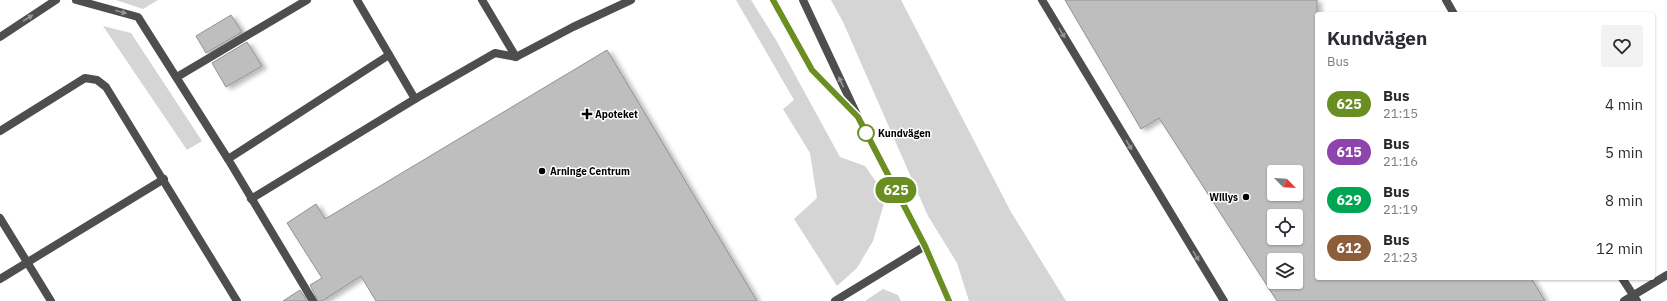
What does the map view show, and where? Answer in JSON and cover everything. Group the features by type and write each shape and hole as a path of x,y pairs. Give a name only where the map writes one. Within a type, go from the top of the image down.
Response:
{"street":[{"path":"0,37 56,0"},
{"path":"76,0 138,17 228,159 313,301"},
{"path":"177,77 307,0"},
{"path":"357,0 415,99"},
{"path":"482,0 516,57"},
{"path":"251,199 415,99 495,53 516,57 631,0"},
{"path":"773,0 812,70 858,117"},
{"path":"803,0 858,117 925,246 949,301"},
{"path":"1042,0 1224,301"},
{"path":"1446,0 1453,12"},
{"path":"228,159 389,55"},
{"path":"0,131 85,78 97,80 106,87 164,179 237,301"},
{"path":"0,279 164,179"},
{"path":"0,218 51,301"},
{"path":"835,301 925,246"},
{"path":"1624,301 1635,298 1667,275"},
{"path":"1623,280 1635,298"}],"shaded area":[{"path":"116,0 158,0 143,9"},
{"path":"736,0 751,0 776,40 840,157 865,166 881,189 885,200 873,241 857,268 837,286 794,219 817,198 810,153 783,109 794,100"},
{"path":"831,0 901,0 1011,212 1066,301 969,301 957,263 928,216 843,22"},
{"path":"103,26 131,33 202,141 187,150"},
{"path":"883,289 898,295 901,301 865,301"}],"building":[{"path":"1065,0 1317,0 1317,12 1315,12 1315,280 1532,280 1545,301 1277,301 1269,289 1303,289 1303,253 1267,253 1267,285 1159,118 1141,129"},
{"path":"231,15 242,32 206,53 196,36"},
{"path":"247,42 262,66 226,87 212,63"},
{"name":"Arninge Centrum","path":"607,50 757,301 376,301 361,276 322,301 318,301 310,285 322,278 287,223 316,204 325,219"},
{"path":"300,290 307,301 283,301"}],"bus line":[{"name":"625","path":"773,0 812,70 858,117 925,246 949,301"}],"place":[{"name":"Apoteket","path":"587,114"},
{"name":"Kundvägen","path":"866,133"},
{"name":"Arninge Centrum","path":"542,171"},
{"name":"Willys","path":"1246,197"}]}
